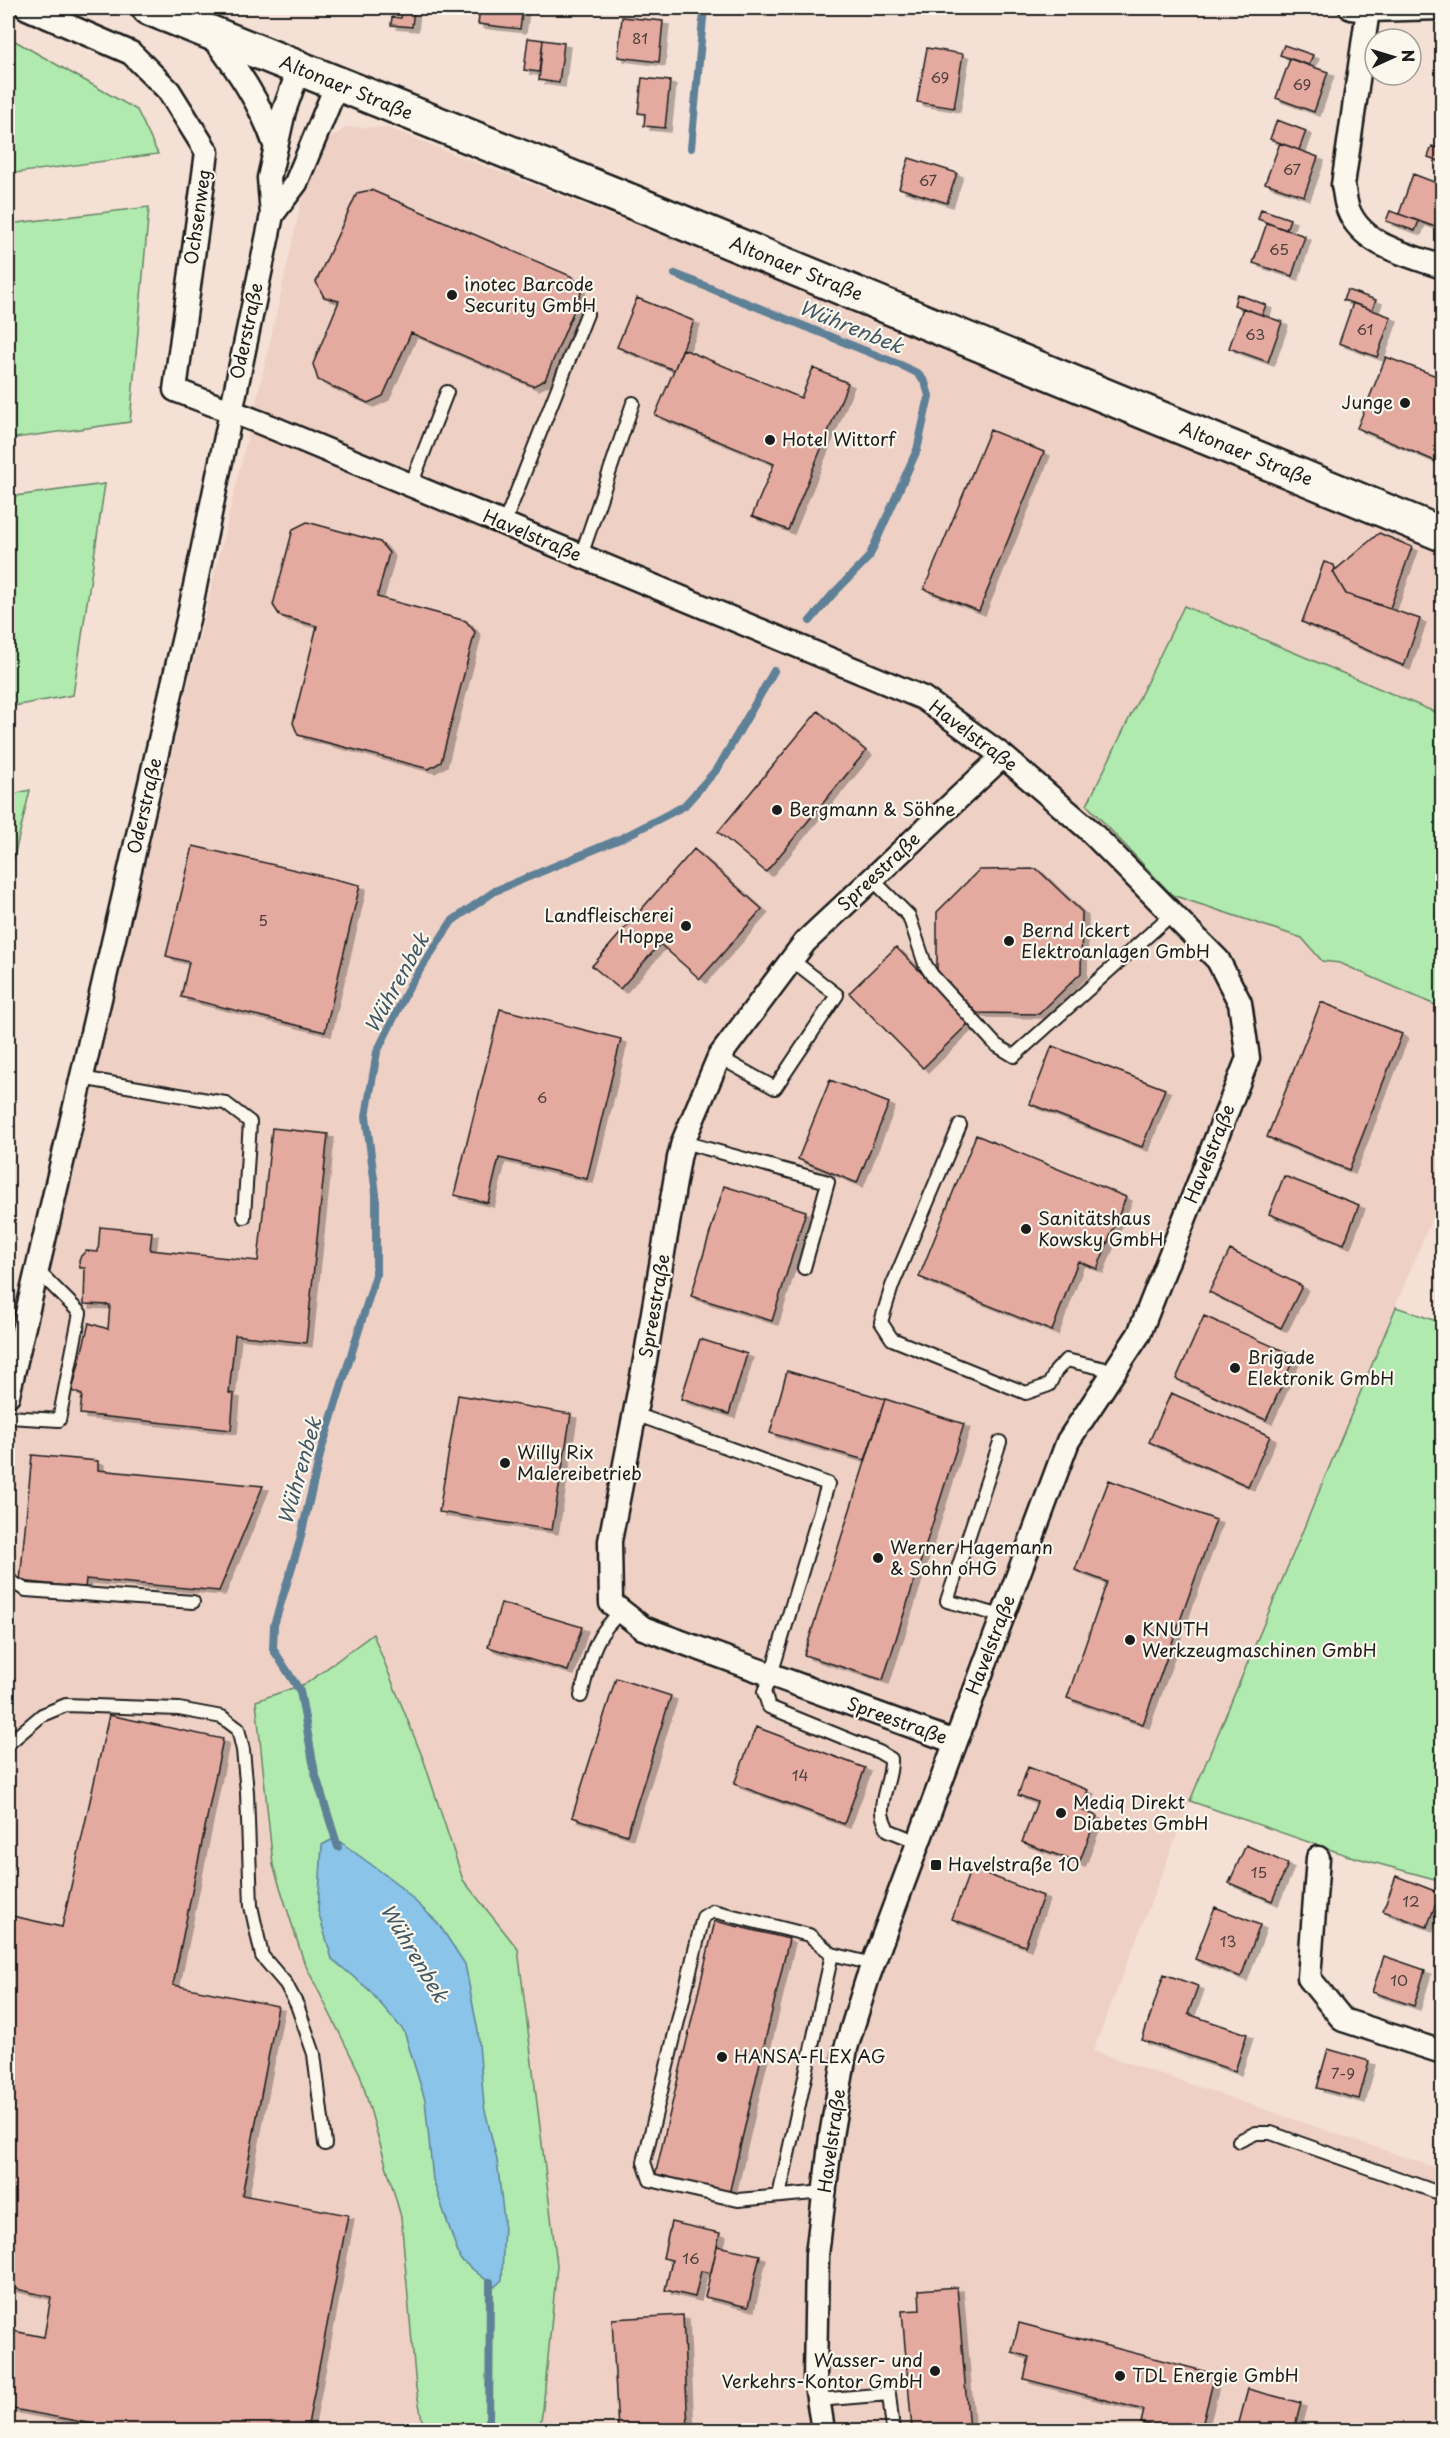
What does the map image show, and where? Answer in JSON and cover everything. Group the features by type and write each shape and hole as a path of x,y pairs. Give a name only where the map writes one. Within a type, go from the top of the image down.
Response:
{"main road":[{"name":"Altonaer Straße","path":"149,8 618,196 1443,534"}],"street":[{"name":"Ochsenweg","path":"27,8 131,52 168,91 207,152 175,390 229,413"},
{"path":"1443,8 1360,9 1343,185 1348,209 1357,224 1374,241 1443,267"},
{"path":"210,33 253,94 266,119 275,145"},
{"name":"Oderstraße","path":"8,1395 189,615 229,413 272,215 269,178 275,145 298,69"},
{"name":"Oderstraße","path":"272,215 296,183 337,84"},
{"name":"Havelstraße","path":"229,413 259,422 922,698 1003,756 1087,828 1218,960 1240,1003 1248,1058 1138,1334 1068,1441 873,1964 846,2048 831,2136 817,2255 815,2379 823,2430"},
{"name":"Spreestraße","path":"955,1742 643,1629 611,1603 610,1541 683,1142 719,1057 805,942 1003,756"},
{"path":"1318,1858 1309,1978 1344,2020 1443,2052"}],"lane":[{"path":"504,524 587,314"},
{"path":"411,485 447,392"},
{"path":"581,556 633,403"},
{"path":"872,879 909,916 925,964 932,975 996,1045 1014,1056 1172,914"},
{"path":"719,1057 775,1088 837,994 792,960"},
{"path":"81,1078 225,1103 250,1122 244,1216"},
{"path":"960,1125 892,1286 881,1322 892,1339 1026,1393 1049,1385 1056,1371 1066,1360 1114,1371"},
{"path":"683,1142 828,1182 804,1268"},
{"path":"8,1418 59,1420 70,1370 80,1313 37,1270"},
{"path":"635,1414 828,1485 764,1692 769,1707 891,1759 891,1771 881,1814 888,1830 918,1842"},
{"path":"1000,1442 946,1601 1002,1616"},
{"path":"8,1580 26,1590 193,1602"},
{"path":"581,1696 596,1640 608,1623 622,1611"},
{"path":"8,1744 42,1715 66,1705 179,1709 222,1717 238,1729 243,1750 247,1792 251,1906 262,1956 286,1984 297,2005 314,2054 325,2144"},
{"path":"824,2192 738,2200 650,2180 644,2162 703,1917 713,1911 809,1935 832,1954 873,1964"},
{"path":"779,2196 832,1954"},
{"path":"1239,2141 1256,2133 1271,2133 1443,2194"},
{"path":"818,2400 889,2394 893,2430"}],"shaded area":[{"path":"347,127 388,128 898,328 1442,553 1442,1194 1198,1781 1093,2051 1442,2170 1442,2430 8,2430 8,1435 266,360 305,185 327,141"}],"green space":[{"path":"8,37 137,110 158,154 8,174"},
{"path":"149,207 130,422 8,439 8,224"},
{"path":"105,484 73,695 8,707 8,497"},
{"path":"1184,606 1442,715 1442,1008 1340,963 1322,961 1302,938 1172,895 1087,805"},
{"path":"30,790 8,882 8,795"},
{"path":"1396,1307 1442,1323 1442,1881 1346,1855 1190,1801"},
{"path":"373,1634 424,1761 463,1880 518,1949 557,2265 539,2430 424,2430 416,2388 401,2217 360,2074 304,1962 273,1865 256,1701 307,1683"}],"water":[{"path":"335,1838 395,1882 438,1923 465,1964 478,2031 484,2106 497,2160 504,2220 502,2280 491,2290 486,2280 460,2259 433,2180 425,2100 404,2031 368,1989 332,1959 318,1911 322,1845"}],"building":[{"path":"402,8 414,8 412,27 391,25 392,17 401,18"},
{"path":"480,8 523,8 520,29 478,24"},
{"path":"622,17 663,21 659,62 618,57"},
{"path":"528,38 543,40 539,72 524,70"},
{"path":"543,40 564,43 559,83 539,80"},
{"path":"1284,45 1313,55 1309,65 1280,55"},
{"path":"927,48 963,54 954,108 917,102"},
{"path":"1290,59 1328,72 1314,112 1276,98"},
{"path":"642,78 670,81 665,128 644,126 645,114 638,113"},
{"path":"1277,120 1306,131 1299,150 1270,139"},
{"path":"1280,143 1318,157 1304,196 1265,183"},
{"path":"1432,146 1442,150 1442,162 1428,157"},
{"path":"909,158 957,173 947,203 899,188"},
{"path":"1413,174 1442,185 1442,214 1438,228 1399,214"},
{"name":"inotec Barcode Security GmbH","path":"371,190 573,277 581,293 545,380 533,386 411,333 383,396 368,403 318,380 313,364 339,301 324,297 316,282 357,193"},
{"path":"1261,209 1290,219 1286,230 1258,219"},
{"path":"1390,211 1419,221 1415,231 1386,221"},
{"path":"1267,223 1305,236 1292,276 1253,263"},
{"path":"1347,290 1376,300 1372,310 1343,300"},
{"path":"1237,294 1266,305 1262,315 1234,305"},
{"path":"637,298 694,321 674,370 617,347"},
{"path":"1353,303 1391,317 1377,357 1339,343"},
{"path":"1243,308 1282,322 1268,362 1229,348"},
{"name":"Hotel Wittorf","path":"683,349 801,398 813,368 848,383 788,530 752,516 774,464 655,415"},
{"name":"Junge","path":"1386,357 1442,378 1442,464 1357,428"},
{"path":"990,430 1044,452 979,611 924,589"},
{"path":"307,522 380,542 389,553 377,597 466,621 475,632 441,762 429,769 298,735 293,723 317,626 280,616 273,605 293,529"},
{"path":"1379,533 1412,547 1390,608 1346,594 1333,572"},
{"path":"1324,562 1334,565 1333,572 1346,594 1420,619 1404,666 1302,622"},
{"name":"Bergmann & Söhne","path":"818,711 866,751 766,872 718,832"},
{"path":"193,846 360,885 325,1032 181,997 189,962 166,956"},
{"name":"Landfleischerei Hoppe","path":"694,849 762,909 700,979 660,944 620,989 592,966"},
{"name":"Bernd Ickert Elektroanlagen GmbH","path":"1037,869 1082,912 1081,973 1039,1014 977,1013 937,971 937,912 979,870"},
{"path":"896,947 970,1022 923,1068 849,993"},
{"path":"1321,1002 1402,1034 1349,1170 1267,1137"},
{"path":"500,1009 621,1039 587,1179 499,1158 488,1203 454,1195"},
{"path":"1052,1046 1165,1089 1142,1147 1030,1104"},
{"path":"830,1080 889,1103 857,1183 798,1159"},
{"path":"272,1128 328,1134 306,1343 235,1335 229,1393 234,1394 231,1430 80,1414 82,1395 72,1391 89,1323 108,1329 110,1305 84,1304 85,1268 80,1268 79,1261 86,1251 98,1252 100,1227 152,1232 150,1250 258,1261"},
{"name":"Sanitätshaus Kowsky GmbH","path":"976,1135 1126,1197 1097,1269 1078,1261 1052,1331 919,1277"},
{"path":"1284,1176 1359,1205 1344,1244 1269,1214"},
{"path":"724,1186 806,1211 772,1321 691,1296"},
{"path":"1230,1250 1302,1286 1281,1328 1209,1292"},
{"name":"Brigade Elektronik GmbH","path":"1204,1316 1295,1356 1266,1420 1176,1379"},
{"path":"700,1339 747,1354 729,1414 681,1399"},
{"path":"787,1371 885,1399 865,1460 770,1433"},
{"path":"1171,1393 1270,1436 1248,1486 1149,1442"},
{"name":"Willy Rix Malereibetrieb","path":"458,1395 571,1414 552,1530 439,1512"},
{"name":"Werner Hagemann & Sohn oHG","path":"885,1399 964,1424 883,1680 804,1655"},
{"path":"32,1455 98,1461 98,1470 263,1486 219,1591 86,1579 85,1588 20,1581"},
{"name":"KNUTH Werkzeugmaschinen GmbH","path":"1109,1480 1216,1520 1143,1724 1067,1698 1107,1582 1075,1570"},
{"path":"501,1603 582,1627 568,1671 488,1647"},
{"path":"616,1678 671,1696 627,1835 572,1817"},
{"path":"109,1715 223,1739 173,1985 278,2006 242,2195 348,2215 307,2430 124,2430 8,2408 8,2330 44,2337 51,2297 8,2287 8,1915 62,1927"},
{"path":"756,1727 865,1768 844,1824 734,1784"},
{"name":"Mediq Direkt Diabetes GmbH","path":"1028,1767 1088,1790 1081,1810 1097,1816 1079,1863 1022,1842 1037,1802 1018,1795"},
{"path":"1246,1845 1288,1864 1272,1901 1229,1883"},
{"path":"971,1868 1043,1896 1025,1946 952,1919"},
{"path":"1396,1876 1440,1893 1427,1927 1383,1911"},
{"path":"1215,1907 1260,1925 1241,1977 1195,1959"},
{"name":"HANSA-FLEX AG","path":"715,1921 789,1939 729,2194 655,2176"},
{"path":"1384,1956 1425,1970 1414,2006 1372,1992"},
{"path":"1164,1974 1198,1986 1188,2014 1247,2034 1235,2071 1142,2040"},
{"path":"1328,2049 1369,2061 1359,2099 1317,2088"},
{"path":"671,2222 720,2233 711,2273 701,2271 695,2297 665,2290 672,2260 663,2258"},
{"path":"717,2246 760,2255 748,2307 705,2297"},
{"name":"Wasser- und Verkehrs-Kontor GmbH","path":"957,2287 969,2430 912,2430 902,2311 920,2310 919,2290"},
{"path":"683,2315 688,2430 618,2430 612,2319"},
{"name":"TDL Energie GmbH","path":"1019,2323 1215,2374 1201,2430 1171,2430 1141,2423 1144,2410 1024,2379 1029,2357 1012,2352"},
{"path":"1248,2389 1301,2403 1294,2430 1237,2430"}],"waterway":[{"name":"Wührenbek","path":"691,148 704,8"},
{"name":"Wührenbek","path":"675,274 903,366 917,373 925,382 929,396 917,450 869,557 810,621"},
{"name":"Wührenbek","path":"338,1847 315,1773 300,1691 273,1649 274,1625 299,1544 321,1451 376,1275 376,1194 366,1116 377,1052 410,985 452,921 495,891 622,838 684,806 718,768 774,671"},
{"name":"Wührenbek","path":"489,2430 490,2282"}],"place":[{"name":"inotec Barcode Security GmbH","path":"452,295"},
{"name":"Junge","path":"1405,403"},
{"name":"Hotel Wittorf","path":"770,440"},
{"name":"Bergmann & Söhne","path":"777,810"},
{"name":"Landfleischerei Hoppe","path":"686,926"},
{"name":"Bernd Ickert Elektroanlagen GmbH","path":"1009,941"},
{"name":"Sanitätshaus Kowsky GmbH","path":"1026,1229"},
{"name":"Brigade Elektronik GmbH","path":"1235,1368"},
{"name":"Willy Rix Malereibetrieb","path":"505,1463"},
{"name":"Werner Hagemann & Sohn oHG","path":"878,1558"},
{"name":"KNUTH Werkzeugmaschinen GmbH","path":"1130,1640"},
{"name":"Mediq Direkt Diabetes GmbH","path":"1061,1813"},
{"name":"Havelstraße 10","path":"936,1865"},
{"name":"HANSA-FLEX AG","path":"722,2057"},
{"name":"Wasser- und Verkehrs-Kontor GmbH","path":"935,2371"},
{"name":"TDL Energie GmbH","path":"1120,2376"}]}
